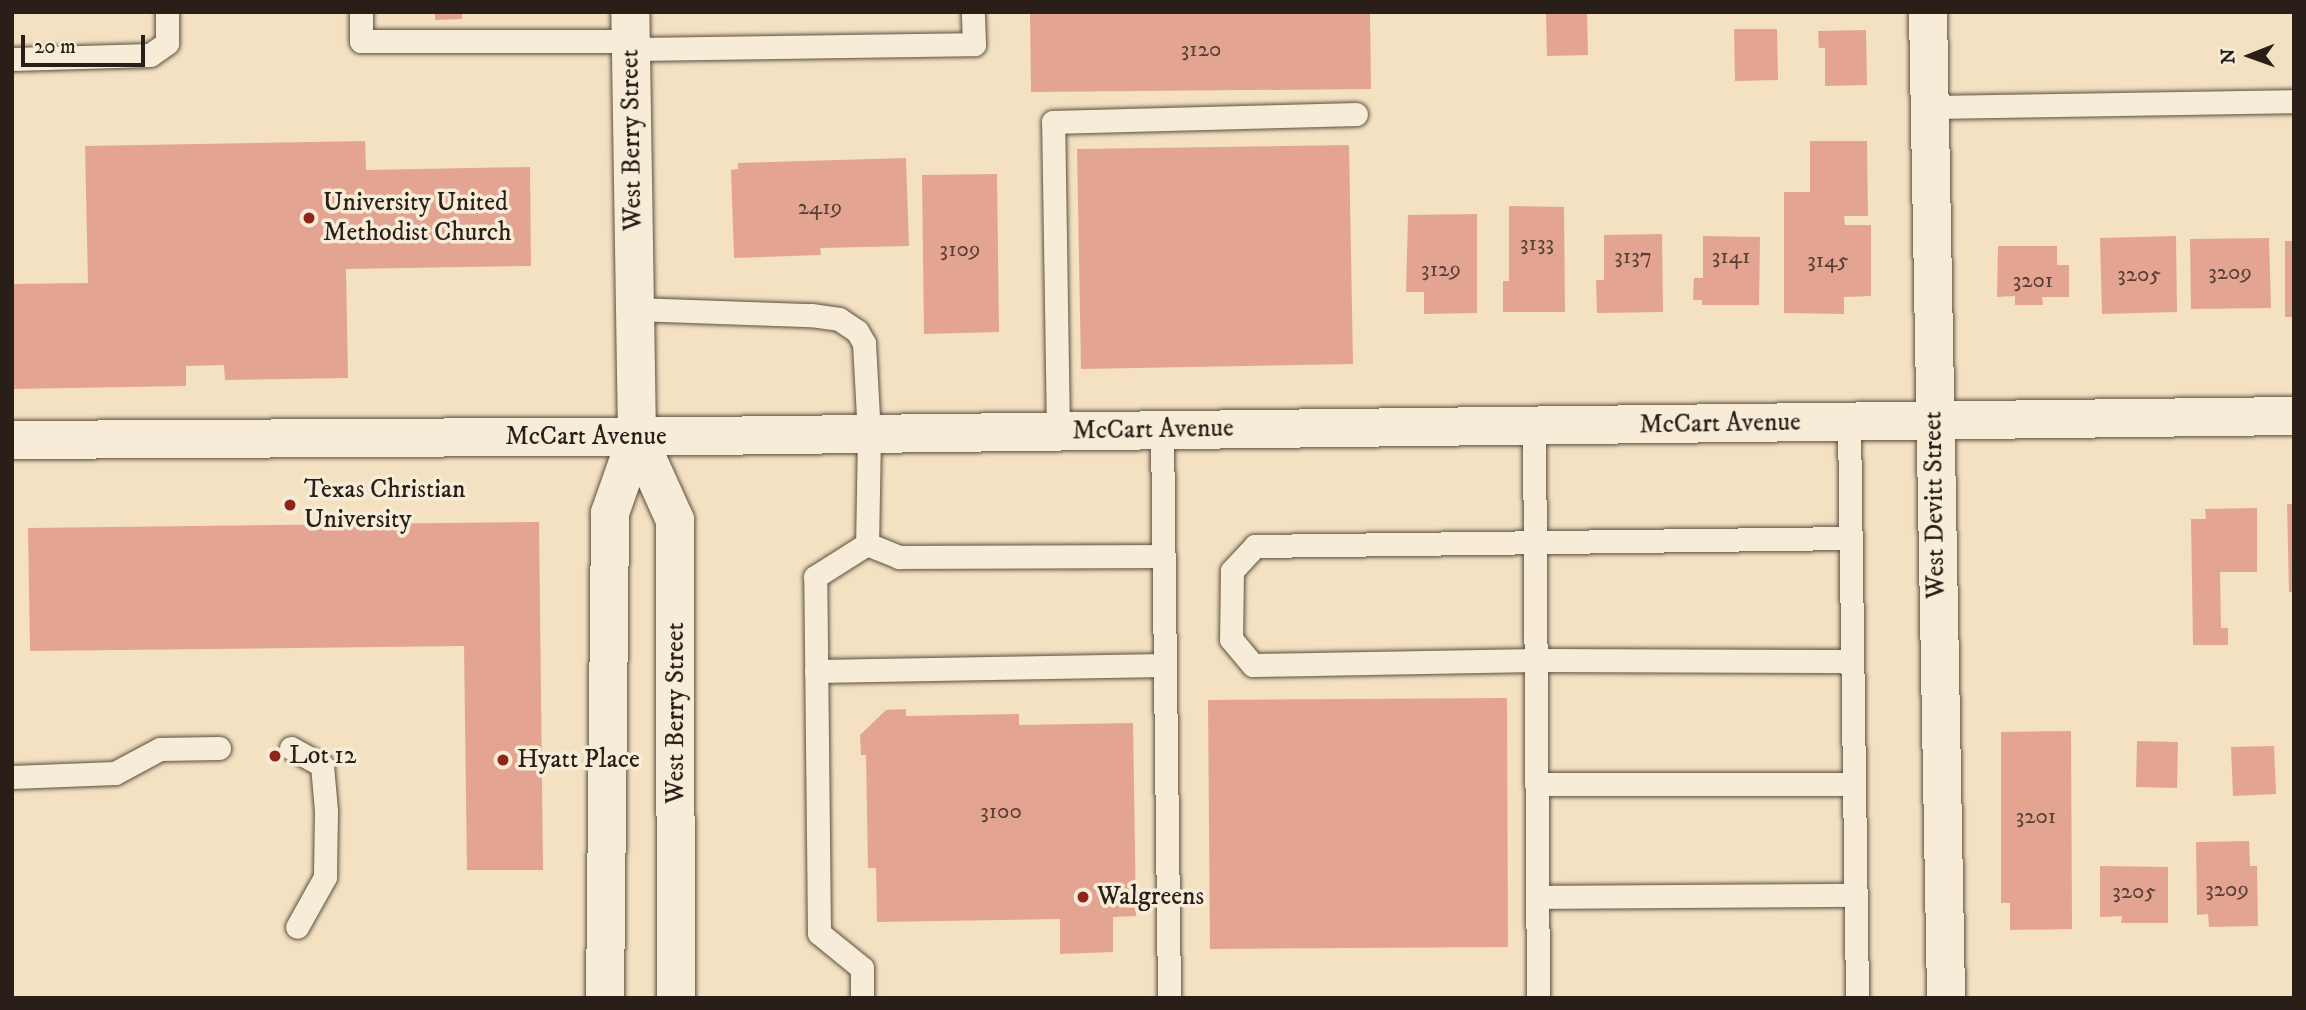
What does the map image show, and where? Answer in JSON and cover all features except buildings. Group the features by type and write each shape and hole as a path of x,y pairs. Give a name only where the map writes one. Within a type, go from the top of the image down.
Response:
{"street":[{"name":"West Devitt Street","path":"1928,12 1933,421 1947,998"},
{"name":"West Berry Street","path":"605,998 610,513 637,436 631,34"},
{"name":"McCart Avenue","path":"12,440 869,434 2294,416"},
{"name":"West Berry Street","path":"637,436 675,520 676,998"}],"lane":[{"path":"12,59 150,55 167,43 167,12"},
{"path":"361,12 361,41 631,34 974,44 973,12"},
{"path":"1929,107 2294,101"},
{"path":"1058,432 1053,122 1356,114"},
{"path":"635,309 811,315 839,319 858,331 864,343 869,434 867,544"},
{"path":"1849,422 1857,998"},
{"path":"1534,426 1538,998"},
{"path":"1162,430 1169,998"},
{"path":"1850,538 1535,545 1255,546 1232,571 1231,639 1253,665 1536,660 1852,661"},
{"path":"867,544 900,557 1163,556"},
{"path":"862,998 862,968 820,933 815,577 867,544"},
{"path":"816,671 1165,665"},
{"path":"12,777 115,774 160,749 219,748"},
{"path":"291,748 322,765 326,811 325,877 297,927"},
{"path":"1536,784 1854,784"},
{"path":"1538,897 1855,895"}],"place":[{"name":"University United Methodist Church","path":"309,218"},
{"name":"Texas Christian University","path":"290,505"},
{"name":"Lot 12","path":"275,756"},
{"name":"Hyatt Place","path":"503,760"},
{"name":"Walgreens","path":"1083,897"}]}
